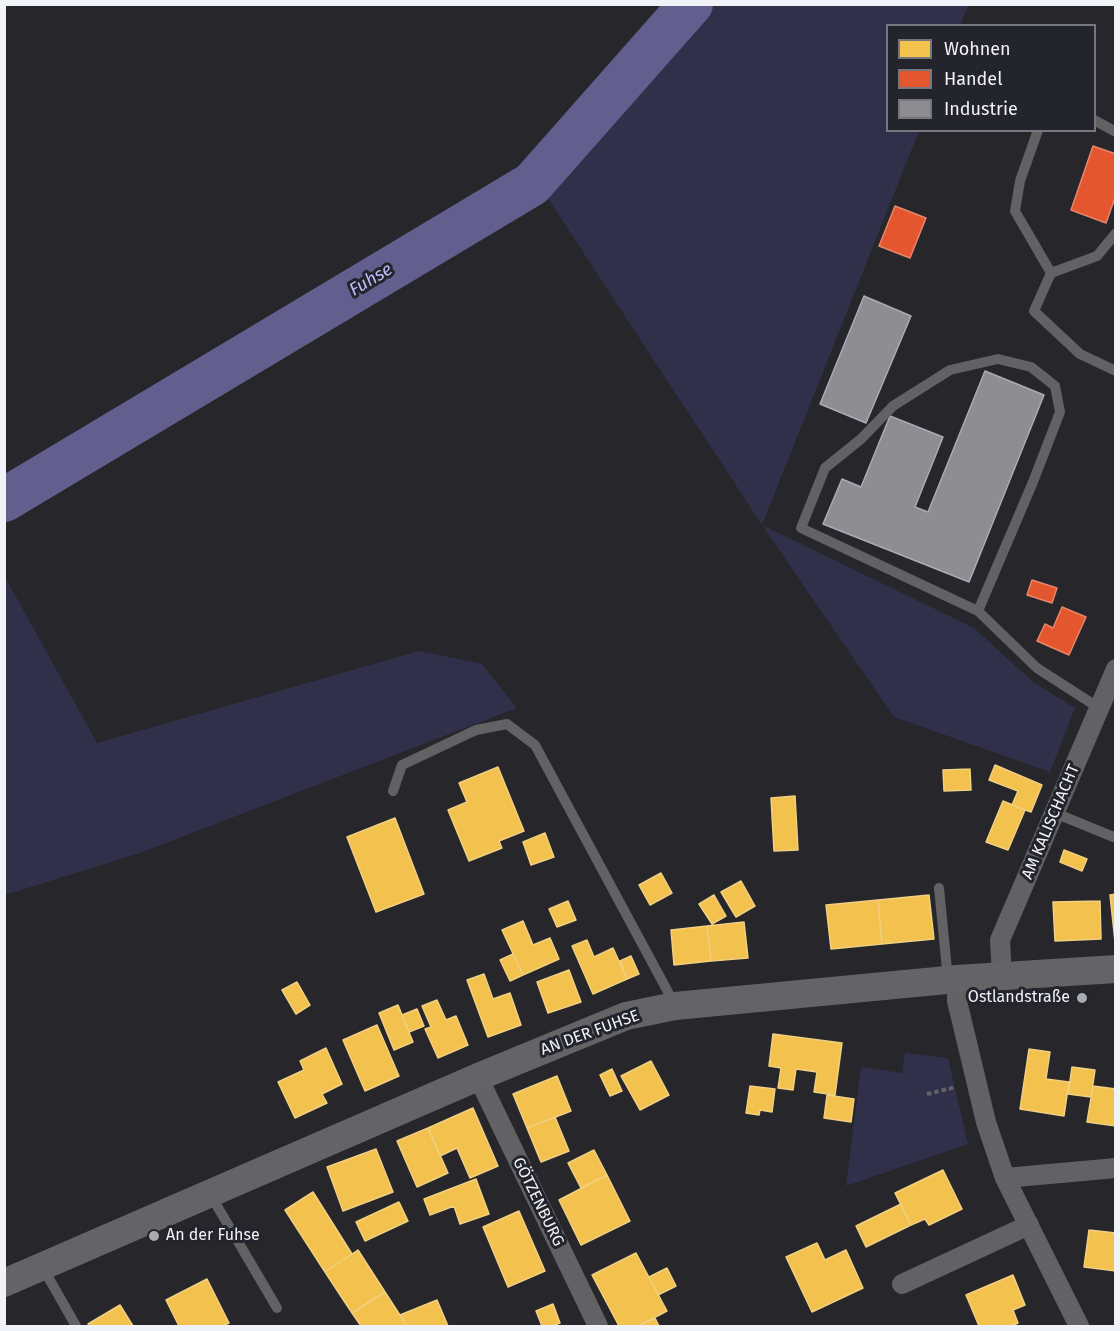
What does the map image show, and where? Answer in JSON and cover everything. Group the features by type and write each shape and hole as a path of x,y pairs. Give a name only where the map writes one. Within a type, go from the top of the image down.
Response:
{"street":[{"name":"AM KALISCHACHT","path":"1002,976 1000,940 1116,669"},
{"name":"AN DER FUHSE","path":"4,1283 478,1077 626,1016 675,1006 952,980 1116,969"},
{"path":"952,980 986,1122 1005,1178 1079,1326"},
{"name":"GÖTZENBURG","path":"478,1077 598,1326"},
{"path":"1005,1178 1116,1168"},
{"path":"902,1284 1029,1225"}],"lane":[{"path":"1096,121 1116,132"},
{"path":"1037,132 1020,181 1015,211 1051,273"},
{"path":"1116,232 1097,256 1051,273 1034,310 1080,354 1116,371"},
{"path":"978,611 1060,412 1055,387 1031,367 998,359 950,370 893,406 861,439 825,468 801,528 978,611 1037,668 1099,708"},
{"path":"393,791 402,765 476,730 507,724 535,745 675,1006"},
{"path":"1055,813 1111,836"},
{"path":"939,888 952,980"},
{"path":"210,1194 277,1308"},
{"path":"43,1268 76,1326"}],"path":[{"path":"927,1094 976,1083"}],"shaded area":[{"path":"703,5 969,5 960,24 886,24 886,132 919,132 762,525 543,191"},
{"path":"762,525 974,628 1033,682 1075,708 1050,772 894,717"},
{"path":"5,577 97,743 419,651 482,664 517,708 140,853 5,895"},
{"path":"905,1053 948,1058 968,1144 846,1186 861,1067 902,1073"}],"building: Wohnen":[{"path":"995,765 1042,785 1031,812 1012,805 1018,791 989,780"},
{"path":"498,767 524,831 499,841 502,848 469,861 448,810 467,802 459,783"},
{"path":"970,769 971,790 944,791 943,770"},
{"path":"795,796 798,850 774,851 771,798"},
{"path":"1003,801 1025,810 1008,850 986,842"},
{"path":"395,818 424,894 376,912 347,837"},
{"path":"545,833 554,857 531,865 523,842"},
{"path":"1064,850 1087,859 1082,871 1060,862"},
{"path":"661,873 672,893 650,905 639,885"},
{"path":"741,881 755,906 736,917 721,892"},
{"path":"1116,894 1116,942 1115,942 1110,895"},
{"path":"714,895 726,916 712,924 699,904"},
{"path":"929,895 934,939 882,944 878,900"},
{"path":"878,900 882,944 831,949 826,905"},
{"path":"568,901 576,920 557,927 549,909"},
{"path":"1100,901 1101,939 1055,941 1053,902"},
{"path":"523,921 533,945 550,938 559,959 523,975 502,930"},
{"path":"744,922 748,958 711,961 707,926"},
{"path":"707,926 711,961 674,965 671,930"},
{"path":"587,940 594,957 613,948 627,979 593,994 572,946"},
{"path":"513,954 523,975 510,981 500,960"},
{"path":"631,956 639,974 627,979 620,961"},
{"path":"569,970 581,1002 548,1013 537,982"},
{"path":"484,974 493,999 510,993 521,1025 488,1037 467,980"},
{"path":"297,982 310,1005 296,1014 282,990"},
{"path":"437,1000 446,1020 456,1016 468,1045 438,1058 425,1029 431,1027 422,1006"},
{"path":"398,1005 413,1042 394,1050 379,1013"},
{"path":"417,1009 424,1026 409,1032 402,1015"},
{"path":"377,1025 399,1076 365,1091 343,1040"},
{"path":"773,1034 842,1043 835,1095 814,1092 817,1072 796,1069 793,1090 778,1088 781,1068 769,1066"},
{"path":"326,1048 342,1084 322,1094 327,1103 295,1118 278,1082 304,1070 300,1061"},
{"path":"1029,1049 1050,1052 1046,1079 1069,1082 1064,1116 1020,1109"},
{"path":"651,1061 669,1095 640,1110 621,1076"},
{"path":"1072,1067 1095,1070 1091,1097 1068,1094"},
{"path":"612,1069 622,1091 610,1096 600,1075"},
{"path":"557,1076 571,1111 527,1128 513,1094"},
{"path":"750,1086 775,1089 772,1112 760,1110 759,1115 746,1113"},
{"path":"1093,1086 1116,1089 1116,1126 1087,1122"},
{"path":"827,1095 854,1099 851,1122 824,1118"},
{"path":"473,1108 498,1166 470,1178 457,1148 440,1156 428,1128"},
{"path":"555,1117 569,1151 541,1162 527,1128"},
{"path":"428,1128 448,1173 417,1187 397,1141"},
{"path":"376,1149 393,1192 343,1211 327,1167"},
{"path":"594,1150 607,1175 581,1188 568,1163"},
{"path":"943,1170 962,1209 929,1225 925,1219 911,1225 895,1193"},
{"path":"607,1175 630,1221 581,1245 559,1200"},
{"path":"476,1179 489,1214 460,1224 454,1206 430,1215 424,1199"},
{"path":"313,1192 352,1254 325,1272 285,1210"},
{"path":"399,1202 408,1221 365,1241 356,1222"},
{"path":"901,1204 911,1225 866,1247 856,1226"},
{"path":"519,1211 545,1271 508,1287 483,1227"},
{"path":"1089,1230 1116,1233 1116,1271 1084,1267"},
{"path":"817,1243 825,1260 846,1250 863,1288 812,1312 786,1257"},
{"path":"358,1250 385,1292 352,1313 325,1272"},
{"path":"636,1253 667,1311 638,1326 619,1326 592,1275"},
{"path":"667,1268 676,1286 658,1295 649,1277"},
{"path":"1013,1275 1025,1305 1013,1310 1018,1323 1011,1326 979,1326 966,1295"},
{"path":"207,1279 229,1323 222,1326 179,1326 166,1300"},
{"path":"385,1292 407,1326 361,1326 352,1313"},
{"path":"437,1300 448,1326 407,1326 400,1315"},
{"path":"553,1304 560,1323 542,1326 536,1311"},
{"path":"120,1305 133,1326 89,1326 88,1324"},
{"path":"655,1318 659,1326 638,1326"}],"building: Handel":[{"path":"1093,146 1116,154 1116,195 1106,223 1071,210"},
{"path":"895,206 926,218 910,258 879,246"},
{"path":"1032,580 1057,588 1052,603 1027,595"},
{"path":"1062,607 1086,617 1069,655 1037,641 1045,624 1053,628"}],"building: Industrie":[{"path":"864,296 911,316 866,423 820,404"},
{"path":"985,371 1044,395 969,582 823,524 842,479 861,487 890,416 943,437 915,507 928,512"}],"waterway":[{"name":"Fuhse","path":"4,500 532,184 691,4"}],"place":[{"name":"Ostlandstraße","path":"1082,998"},
{"name":"An der Fuhse","path":"154,1236"}]}
